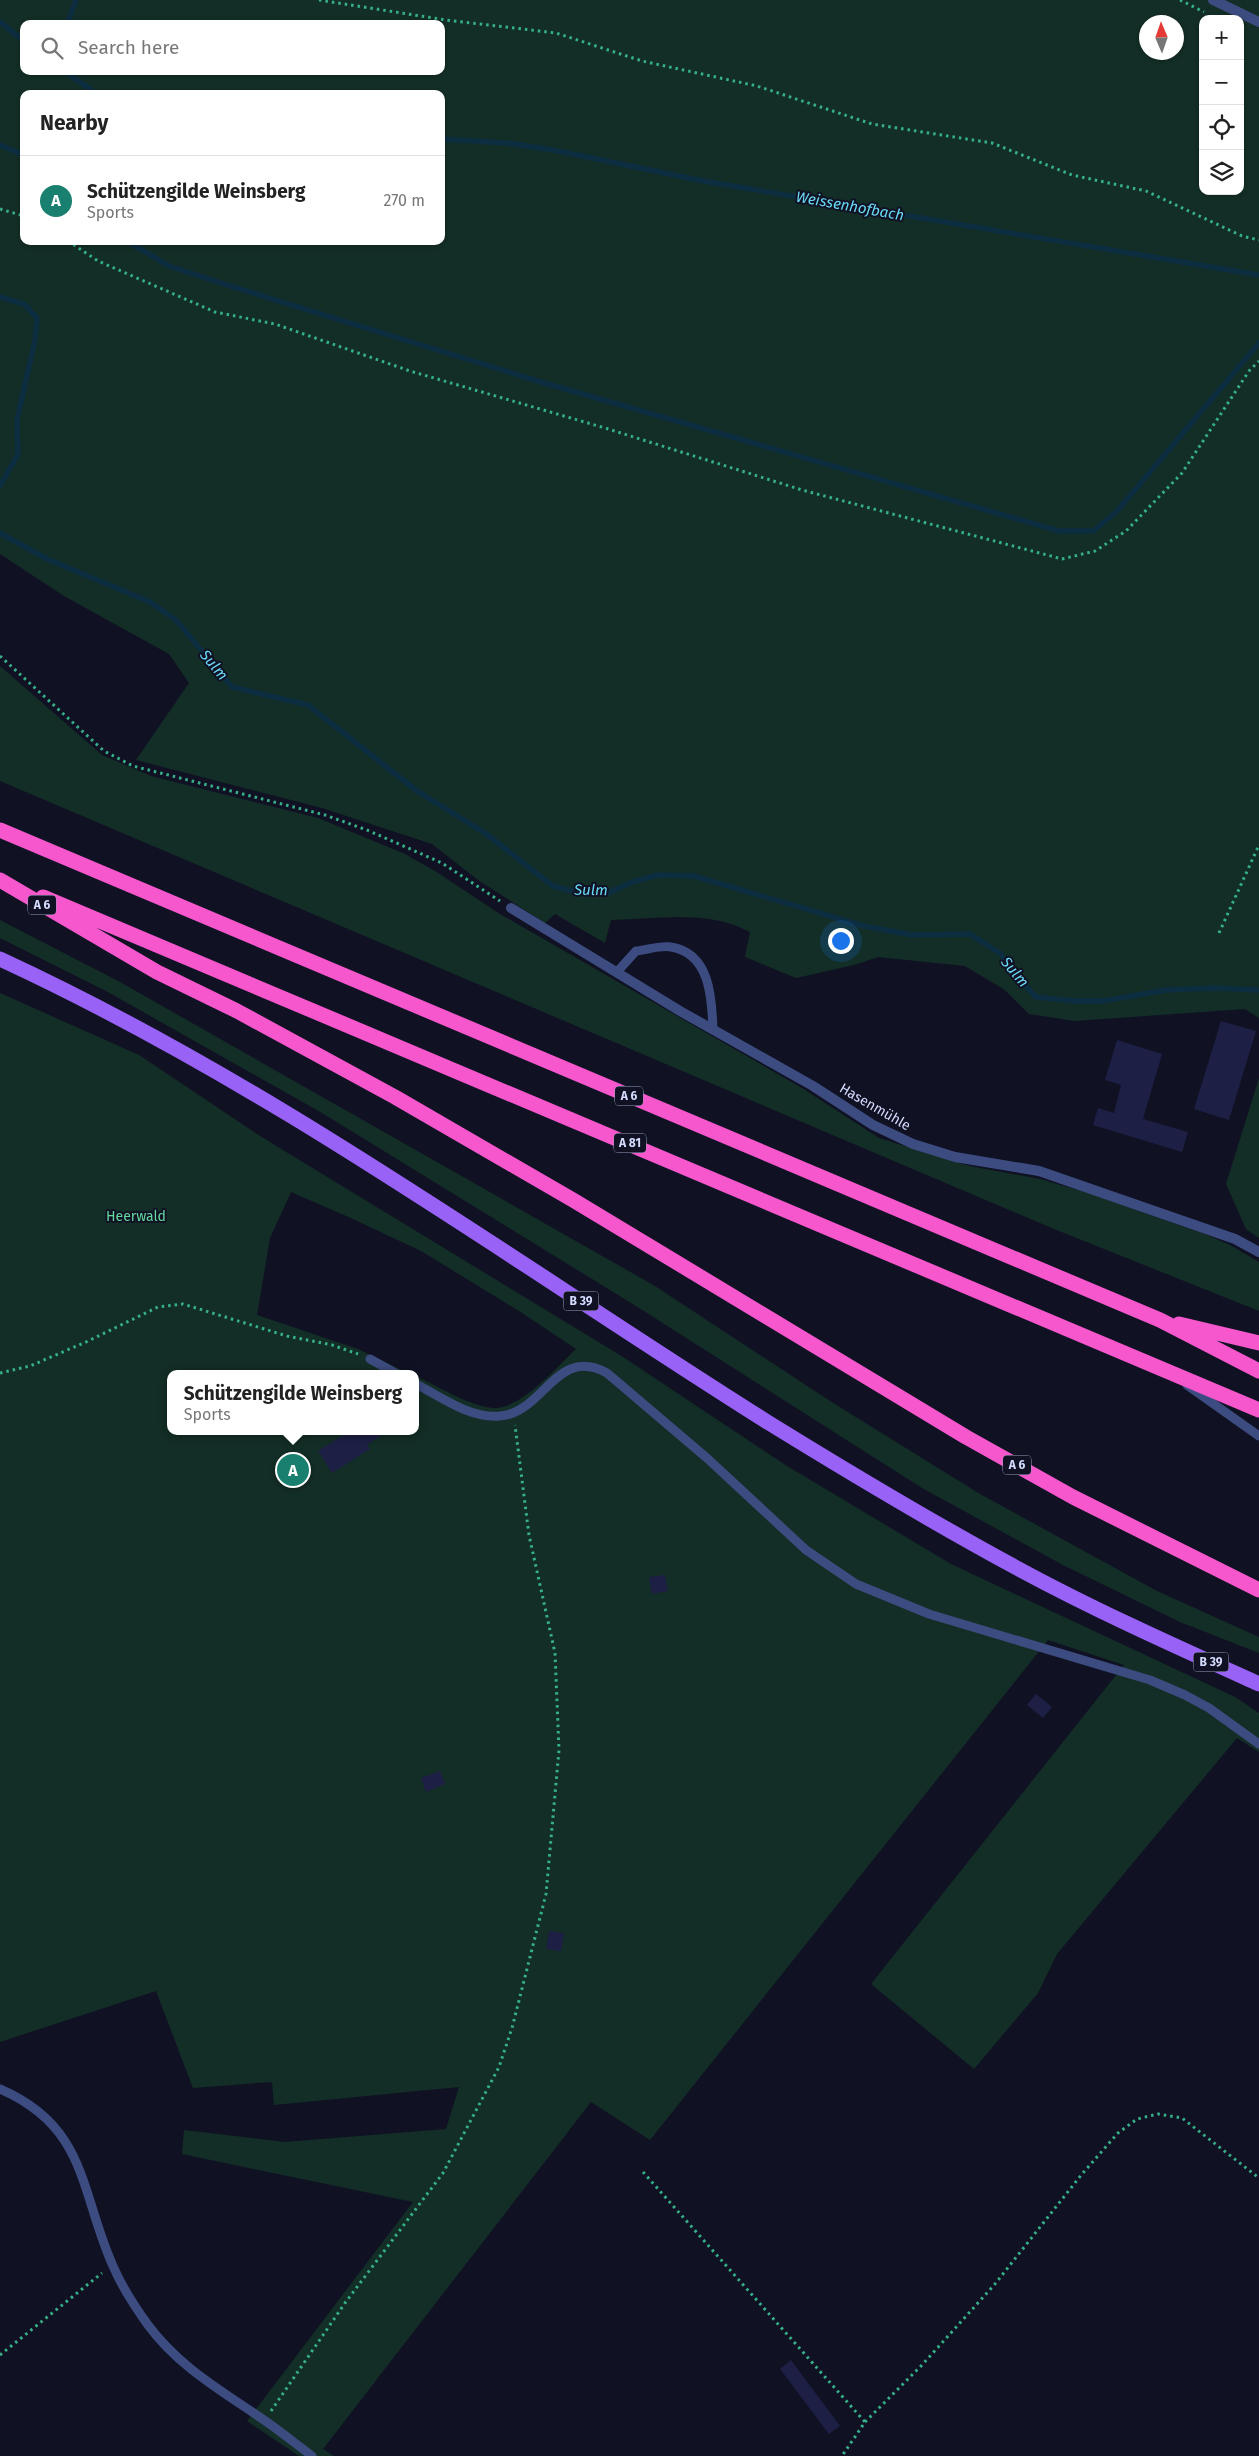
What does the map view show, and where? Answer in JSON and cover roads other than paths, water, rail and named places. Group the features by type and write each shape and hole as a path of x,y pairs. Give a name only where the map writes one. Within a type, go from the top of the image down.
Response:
{"highway":[{"name":"A 6","path":"0,830 1160,1320 1259,1343"},
{"name":"A 6","path":"0,879 157,972 237,1011 387,1093 573,1200 966,1437 1073,1497 1259,1590"},
{"name":"A 81","path":"0,879 523,1097 1259,1410"},
{"path":"1160,1320 1259,1371"}],"main road":[{"name":"B 39","path":"0,959 45,980 217,1072 377,1167 645,1343 895,1500 1018,1569 1164,1641 1259,1684"}],"street":[{"path":"1213,0 1259,22"},
{"name":"Hasenmühle","path":"511,908 713,1030 813,1086 874,1125 913,1144 955,1157 1039,1171 1235,1240 1259,1252"}],"lane":[{"path":"617,972 636,951 670,946 689,952 702,968 712,994 713,1030"},
{"path":"370,1359 390,1370"},
{"path":"419,1386 469,1412 498,1416 514,1414 558,1377 574,1367 584,1364 595,1366 607,1373 708,1459 806,1550 856,1584 929,1614 1150,1680 1209,1708 1259,1744"},
{"path":"1166,1371 1259,1436"},
{"path":"0,2089 16,2096 44,2118 66,2140 80,2167 113,2266 132,2301 168,2350 193,2372 265,2420 312,2456"}],"waterway":[{"path":"68,20 76,0"},
{"name":"Weissenhofbach","path":"0,22 20,38"},
{"name":"Weissenhofbach","path":"70,75 91,90"},
{"name":"Weissenhofbach","path":"445,139 507,143 553,150 703,181 1259,275"},
{"path":"0,145 20,153"},
{"path":"134,245 169,266 227,285 541,382 1059,531 1093,531 1117,511 1259,343"},
{"name":"Sulm","path":"0,297 24,304 37,318 35,340 17,420 18,454 0,486"},
{"name":"Sulm","path":"0,533 47,559 150,602 176,620 232,687 308,705 417,791 485,833 553,886 579,893 608,893 632,882 658,875 694,876 864,926 912,935 970,934 1001,954 1020,980 1036,997 1075,1001 1103,1001 1166,990 1214,988 1259,990"}],"place":[{"name":"Schützengilde Weinsberg","path":"293,1470"}],"park label":[{"name":"Heerwald","path":"136,1216"}]}
